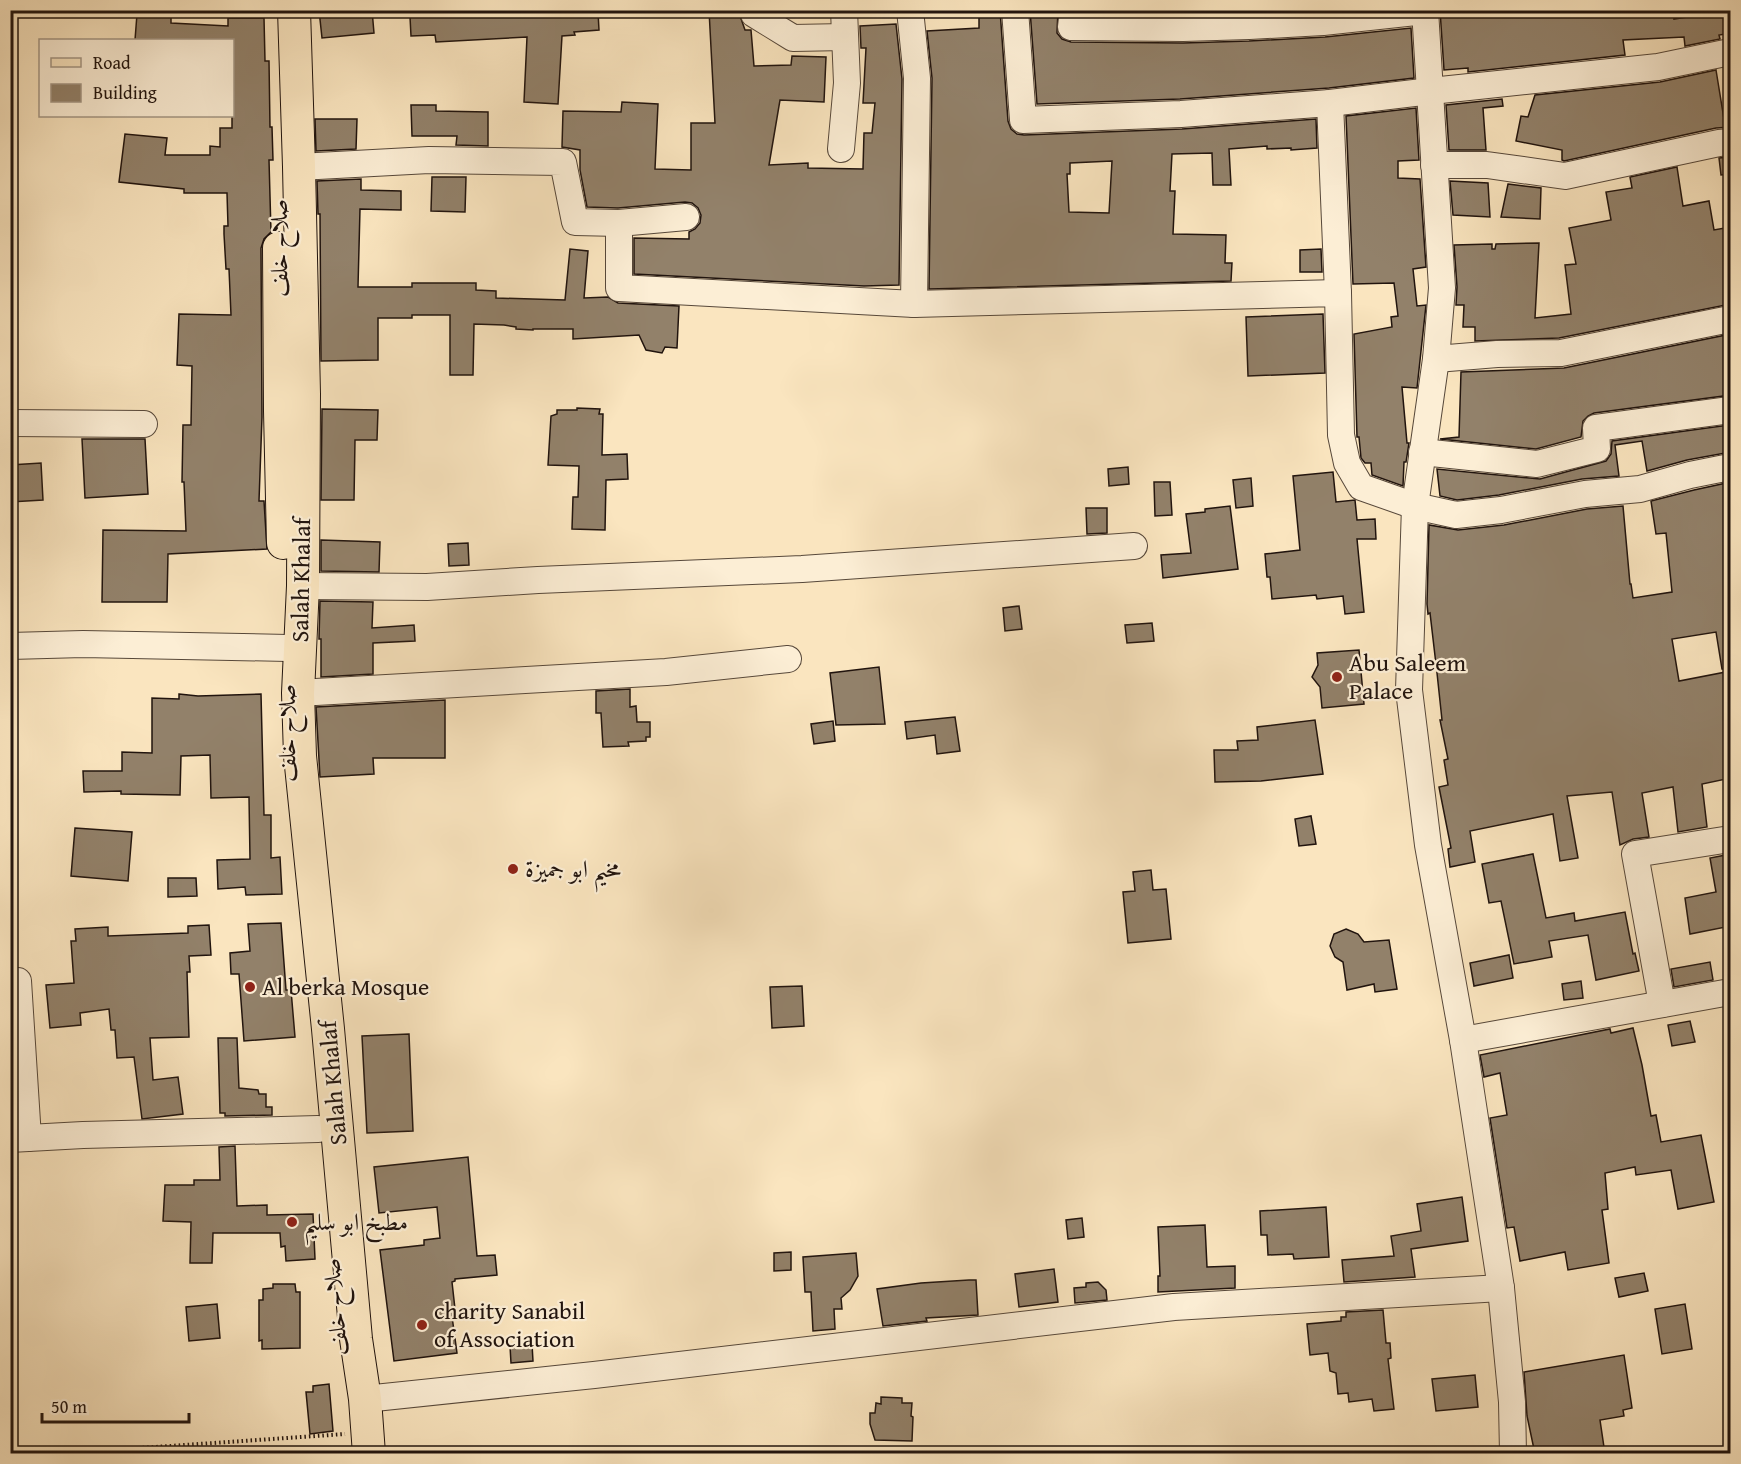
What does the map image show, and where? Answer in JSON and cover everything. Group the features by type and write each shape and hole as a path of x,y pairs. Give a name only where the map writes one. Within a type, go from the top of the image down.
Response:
{"main road":[{"name":"صلاح خلف","path":"276,10 281,504 288,648 283,738 347,1443"},
{"name":"Salah Khalaf","path":"294,10 304,394 303,586 298,693 303,799 328,1029 356,1339 365,1399"},
{"path":"365,1399 369,1454"}],"street":[{"path":"753,10 754,14 793,38 845,37"},
{"path":"841,148 847,83 844,10"},
{"path":"910,10 917,78 914,304"},
{"path":"1015,10 1023,120 1181,114 1330,103 1658,68 1731,52"},
{"path":"1073,10 1071,27 1183,28 1323,16 1425,11 1442,288 1436,359 1415,506 1409,690 1428,845 1462,1040 1501,1288 1512,1402 1514,1454"},
{"path":"1330,103 1341,435 1347,463 1361,487 1415,506 1456,514 1501,510 1585,494 1640,489 1731,467"},
{"path":"1434,165 1487,165 1565,176 1731,142"},
{"path":"299,167 429,160 563,162 576,222 619,223 686,217"},
{"path":"619,223 619,288 914,304 1338,293"},
{"path":"1436,359 1497,354 1561,353 1731,319"},
{"path":"1422,452 1537,464 1596,449 1596,428 1731,410"},
{"path":"10,423 144,424"},
{"path":"303,586 427,586 802,569 1134,546"},
{"path":"10,646 83,644 288,648"},
{"path":"298,693 666,672 788,659"},
{"path":"1662,1004 1635,854 1731,839"},
{"path":"18,981 19,1139 83,1135 318,1129"},
{"path":"1462,1040 1731,992"},
{"path":"365,1399 594,1375 1174,1307 1501,1288"}],"path":[{"path":"52,1454 347,1443"}],"building":[{"path":"319,10 372,10 374,33 322,38"},
{"path":"435,10 598,12 599,30 574,32 575,35 562,36 558,104 524,102 527,37 436,42 435,35 411,36 410,17 435,16"},
{"path":"709,10 738,10 745,30 751,30 754,66 791,65 792,56 826,57 824,102 780,100 769,165 808,163 808,168 863,169 864,133 872,133 875,103 863,103 866,48 861,48 860,26 896,24 902,79 899,285 864,286 634,274 634,238 689,239 689,232 700,223 701,215 698,208 692,203 685,202 618,208 587,207 580,170 580,150 562,147 563,111 621,112 622,102 658,104 655,169 691,170 691,123 715,123"},
{"path":"979,10 1000,10 1008,121 1011,129 1017,134 1182,129 1316,119 1317,148 1291,150 1291,148 1267,149 1267,146 1229,149 1231,185 1213,185 1212,153 1172,154 1170,191 1175,191 1173,234 1226,235 1225,263 1232,263 1231,281 929,289 932,78 927,31 979,28","holes":["1112,161 1109,213 1069,212 1067,174 1070,174 1070,163"]},
{"path":"1030,10 1058,10 1057,33 1062,39 1071,42 1249,41 1325,37 1411,28 1414,78 1329,88 1180,99 1037,104"},
{"path":"1088,10 1258,10 1183,13 1088,12"},
{"path":"1440,10 1674,10 1674,19 1731,10 1731,33 1719,35 1720,39 1685,46 1684,37 1623,40 1625,55 1468,72 1468,68 1444,70"},
{"path":"137,14 171,16 171,23 228,26 228,18 264,18 265,61 269,61 273,160 269,160 271,232 264,239 261,248 262,417 259,501 264,501 267,549 168,554 167,602 102,602 103,530 186,531 184,482 182,482 183,425 191,425 192,366 177,365 179,314 231,315 229,269 226,269 224,234 224,226 228,226 227,193 184,193 184,189 119,182 125,134 167,138 165,155 210,155 210,146 220,147 220,128 232,128 232,117 234,117 234,39 135,39"},
{"path":"1716,70 1724,119 1731,117 1731,127 1716,128 1564,161 1562,150 1516,141 1521,116 1528,117 1535,95 1660,82"},
{"path":"1502,99 1503,106 1483,108 1486,150 1449,150 1446,105"},
{"path":"411,105 436,105 436,111 488,112 488,146 456,145 457,136 412,136"},
{"path":"1416,108 1419,160 1398,161 1398,178 1420,179 1426,267 1413,269 1417,306 1426,305 1417,388 1402,387 1407,443 1409,443 1406,462 1404,462 1403,486 1372,475 1371,463 1365,463 1361,458 1359,437 1357,437 1354,334 1392,327 1391,317 1398,316 1394,283 1353,284 1346,116"},
{"path":"315,119 357,119 356,149 316,151"},
{"path":"1731,157 1731,174 1721,175 1719,158"},
{"path":"1677,167 1683,206 1709,201 1714,230 1731,227 1731,304 1559,338 1475,341 1475,327 1463,327 1464,305 1456,305 1454,245 1492,244 1492,249 1495,249 1496,244 1539,243 1535,318 1571,314 1565,265 1576,264 1569,228 1611,220 1606,192 1632,188 1630,177"},
{"path":"432,177 466,177 465,212 431,211"},
{"path":"361,179 361,190 401,191 401,210 360,209 358,287 412,287 412,283 476,283 476,290 496,291 496,298 565,300 570,249 588,251 584,298 608,297 618,303 679,306 677,348 665,347 662,353 646,350 639,335 573,339 573,329 533,330 516,329 516,327 504,325 474,324 473,375 450,375 450,315 412,315 412,318 378,318 378,360 321,361 320,214 318,214 317,181"},
{"path":"1450,181 1488,183 1490,217 1453,215"},
{"path":"1508,184 1541,188 1540,219 1501,217"},
{"path":"1321,249 1322,272 1300,272 1300,250"},
{"path":"1323,314 1325,373 1248,376 1246,317"},
{"path":"1731,334 1731,395 1594,413 1583,421 1581,437 1536,449 1440,439 1459,437 1461,372 1564,368"},
{"path":"577,408 600,409 599,414 603,414 602,455 627,454 628,479 606,480 605,530 572,529 573,497 578,497 579,466 548,465 551,416 557,414 557,410 577,410"},
{"path":"322,409 378,410 377,440 355,440 354,500 321,500"},
{"path":"1729,425 1731,452 1687,460 1647,471 1642,441 1615,445 1619,476 1582,479 1499,495 1457,500 1440,496 1437,469 1540,479 1606,461 1611,454 1612,441"},
{"path":"82,439 145,439 148,494 85,498"},
{"path":"41,463 43,500 10,502 10,465"},
{"path":"1128,467 1129,484 1109,486 1108,469"},
{"path":"1333,472 1336,502 1355,500 1357,520 1375,519 1376,539 1357,539 1364,612 1345,614 1343,596 1317,599 1316,595 1272,599 1270,577 1267,577 1265,554 1300,550 1293,476"},
{"path":"1251,478 1253,506 1236,508 1233,480"},
{"path":"1154,482 1170,482 1172,515 1155,516"},
{"path":"1731,482 1731,669 1722,669 1716,632 1672,639 1679,681 1731,671 1731,778 1702,784 1707,827 1678,832 1673,787 1642,793 1649,837 1633,839 1620,845 1612,792 1567,796 1578,858 1560,861 1553,814 1470,831 1475,862 1450,867 1448,849 1451,848 1439,787 1448,785 1444,760 1448,759 1440,720 1442,720 1437,673 1427,604 1429,525 1458,530 1504,525 1587,509 1623,506 1633,598 1672,592 1666,533 1656,534 1651,501"},
{"path":"1230,506 1238,569 1163,578 1161,555 1191,553 1186,514"},
{"path":"1086,508 1107,508 1107,533 1087,534"},
{"path":"321,540 380,542 379,572 321,571"},
{"path":"468,543 469,565 449,566 448,544"},
{"path":"320,601 373,602 372,628 414,625 415,641 373,643 373,674 321,677"},
{"path":"1019,606 1022,629 1005,631 1003,608"},
{"path":"1152,623 1154,641 1127,643 1125,625"},
{"name":"Abu Saleem Palace","path":"1359,650 1364,704 1322,708 1320,687 1312,677 1318,665 1317,653"},
{"path":"879,667 885,724 836,725 830,673"},
{"path":"630,689 630,707 636,706 637,722 650,722 650,737 646,737 646,741 628,742 629,746 603,747 601,713 596,713 596,691"},
{"path":"179,694 198,696 261,694 264,815 271,815 271,858 280,857 282,894 246,895 245,887 218,889 217,860 250,859 249,797 211,798 210,755 181,756 180,795 121,794 121,791 84,792 83,771 122,771 122,752 152,753 152,698 179,699"},
{"path":"445,700 445,758 373,758 374,774 320,777 316,707"},
{"path":"955,717 960,751 937,754 935,735 907,739 905,722"},
{"path":"1315,720 1323,774 1261,781 1215,782 1214,750 1238,750 1237,741 1258,740 1257,727"},
{"path":"833,721 835,741 814,744 811,724"},
{"path":"1311,816 1316,844 1299,846 1295,819"},
{"path":"75,828 132,832 128,881 71,876"},
{"path":"1533,854 1546,918 1574,913 1575,921 1625,912 1633,954 1635,953 1639,971 1596,980 1588,935 1549,941 1552,957 1514,964 1501,901 1489,903 1482,864"},
{"path":"1731,854 1731,926 1690,934 1685,898 1716,892 1710,858"},
{"path":"1151,870 1153,890 1166,889 1171,939 1128,943 1123,892 1135,891 1133,872"},
{"path":"168,878 196,878 197,896 168,897"},
{"name":"Al berka Mosque","path":"281,923 286,990 291,990 295,1037 244,1041 239,974 231,974 230,953 250,951 248,924"},
{"path":"209,925 211,955 189,956 190,972 187,972 189,1037 150,1038 153,1080 178,1077 183,1114 142,1119 134,1057 117,1058 115,1030 111,1030 109,1009 80,1013 81,1025 50,1028 46,985 74,983 71,941 76,941 75,929 108,927 108,936 188,933 188,926"},
{"path":"1346,929 1358,934 1364,942 1389,940 1397,989 1375,992 1374,984 1347,990 1343,962 1335,957 1330,946 1334,934"},
{"path":"1509,955 1513,978 1474,986 1470,963"},
{"path":"1710,962 1713,980 1674,987 1671,969"},
{"path":"1581,981 1583,998 1564,1000 1562,984"},
{"path":"802,986 804,1026 772,1028 770,987"},
{"path":"1690,1021 1695,1042 1672,1046 1668,1025"},
{"path":"1633,1028 1651,1116 1656,1115 1661,1142 1701,1135 1714,1202 1678,1209 1671,1170 1636,1175 1635,1167 1605,1173 1608,1209 1602,1210 1609,1263 1568,1270 1565,1252 1520,1261 1514,1227 1507,1228 1490,1118 1507,1115 1500,1073 1484,1077 1480,1055 1610,1029 1611,1033"},
{"path":"409,1034 413,1131 367,1133 362,1036"},
{"path":"218,1038 237,1038 239,1088 258,1090 259,1094 266,1094 266,1107 272,1107 272,1115 225,1116 225,1113 220,1113"},
{"path":"235,1146 237,1206 267,1205 267,1215 313,1214 315,1259 286,1261 285,1246 281,1247 280,1233 213,1233 212,1263 190,1263 191,1222 163,1221 165,1185 194,1185 194,1180 220,1180 219,1147"},
{"path":"468,1157 477,1256 495,1255 497,1275 455,1279 452,1282 455,1309 451,1309 457,1353 394,1361 380,1250 424,1245 424,1240 440,1238 437,1207 379,1213 374,1167"},
{"path":"1462,1197 1468,1241 1411,1249 1415,1277 1344,1282 1342,1260 1394,1256 1391,1236 1421,1231 1417,1204"},
{"path":"1326,1207 1329,1257 1294,1259 1293,1254 1268,1255 1267,1235 1261,1235 1260,1211"},
{"path":"1082,1218 1084,1237 1068,1239 1066,1220"},
{"path":"1205,1225 1207,1267 1235,1266 1235,1288 1158,1292 1158,1276 1160,1276 1158,1227"},
{"path":"791,1252 791,1270 774,1271 774,1253"},
{"path":"856,1253 858,1276 850,1290 841,1298 842,1309 834,1309 835,1329 813,1331 811,1292 805,1292 803,1257"},
{"path":"1054,1269 1058,1302 1019,1307 1015,1274"},
{"path":"1644,1273 1648,1291 1619,1297 1615,1278"},
{"path":"976,1280 978,1315 926,1318 927,1321 883,1326 877,1289 921,1283"},
{"path":"1098,1282 1106,1290 1107,1300 1075,1303 1074,1288 1086,1287 1086,1283"},
{"path":"273,1284 295,1284 296,1292 300,1292 300,1348 262,1349 262,1340 259,1341 259,1300 263,1300 263,1289 273,1288"},
{"path":"217,1304 220,1338 189,1341 186,1307"},
{"path":"1685,1304 1692,1349 1662,1354 1655,1309"},
{"path":"1383,1310 1386,1343 1390,1343 1391,1358 1388,1359 1394,1409 1374,1411 1372,1399 1349,1402 1348,1393 1338,1394 1336,1373 1330,1371 1328,1353 1310,1355 1307,1324 1341,1321 1341,1317 1346,1317 1346,1312"},
{"path":"532,1344 533,1361 511,1363 510,1346"},
{"path":"1624,1355 1632,1408 1623,1410 1624,1416 1600,1420 1605,1454 1535,1454 1527,1416 1524,1372"},
{"path":"1475,1375 1478,1407 1436,1411 1432,1379"},
{"path":"329,1384 333,1431 310,1434 306,1392 313,1392 313,1386"},
{"path":"881,1397 902,1398 902,1403 912,1403 912,1441 875,1440 870,1424 870,1413 875,1413 876,1403 881,1404"}],"place":[{"name":"Abu Saleem Palace","path":"1337,677"},
{"name":"مخيم ابو جميزة","path":"513,869"},
{"name":"Al berka Mosque","path":"250,987"},
{"name":"مطبخ ابو سليم","path":"292,1222"},
{"name":"charity Sanabil of Association","path":"422,1325"}]}
